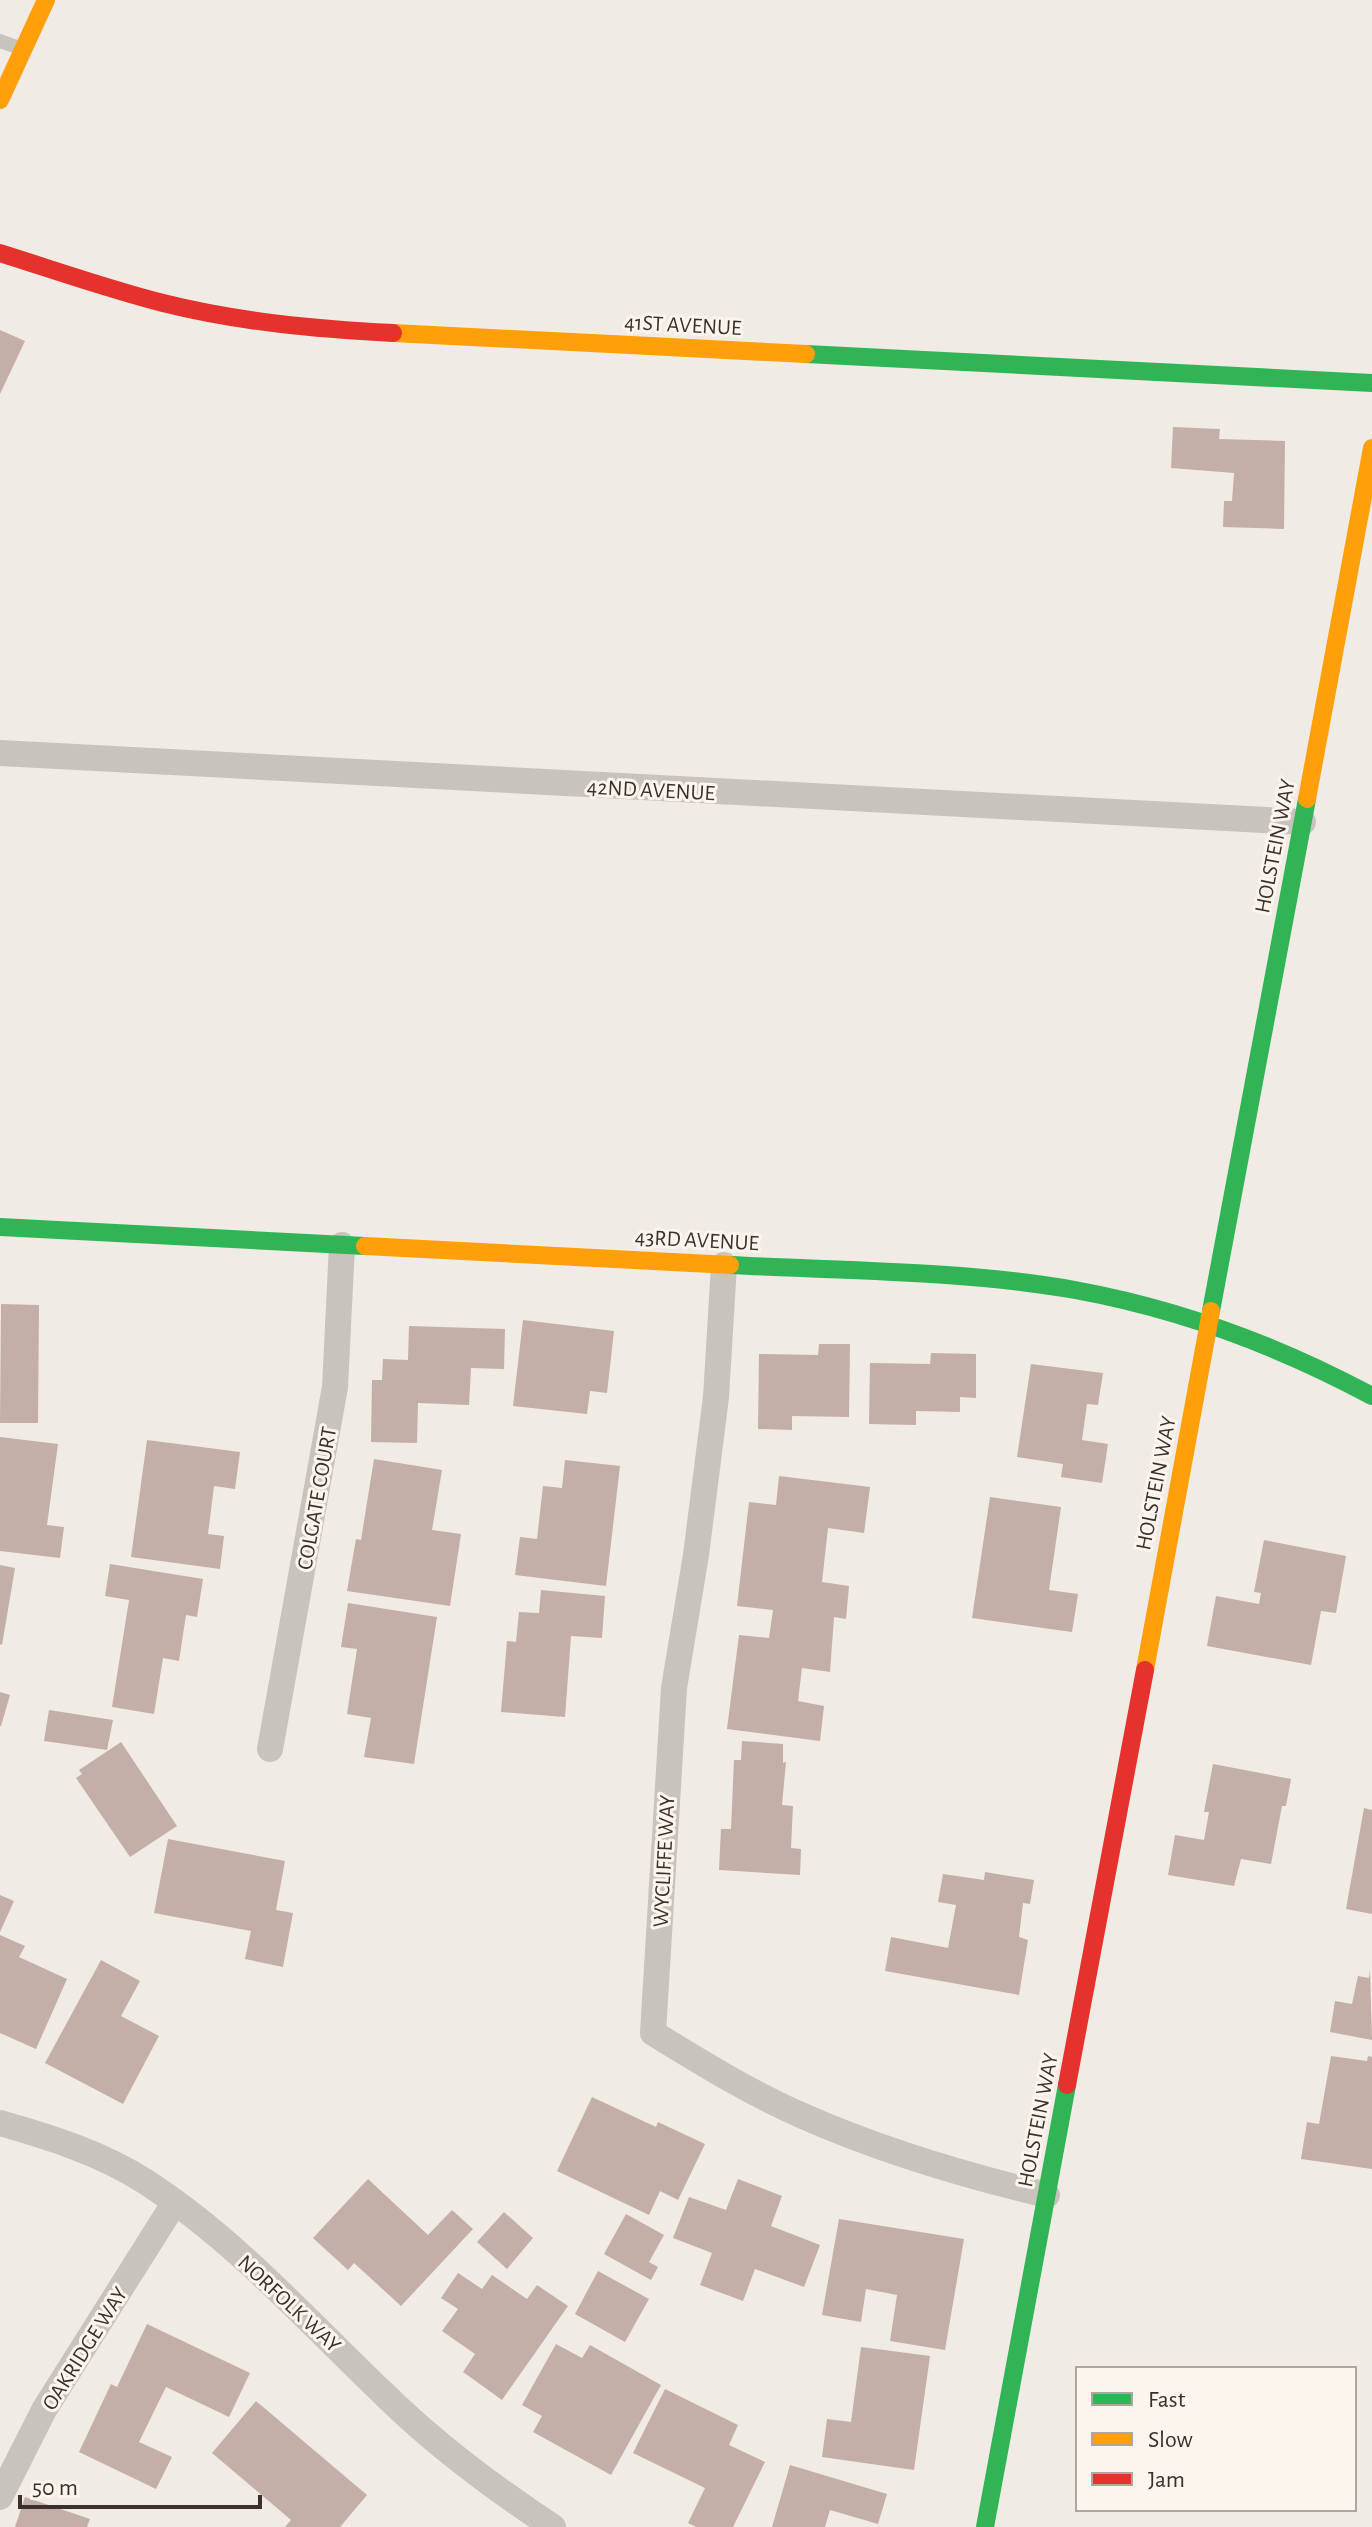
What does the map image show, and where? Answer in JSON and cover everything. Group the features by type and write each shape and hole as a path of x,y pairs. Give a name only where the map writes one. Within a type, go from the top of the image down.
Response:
{"street":[{"path":"0,100 46,0"},
{"name":"41ST AVENUE","path":"0,253 163,303 248,320 333,330 1372,383"},
{"name":"HOLSTEIN WAY","path":"985,2527 1372,448"},
{"name":"42ND AVENUE","path":"0,753 1303,822"},
{"name":"43RD AVENUE","path":"0,1227 990,1279 1086,1292 1209,1326 1301,1361 1372,1396"},
{"name":"COLGATE COURT","path":"270,1749 335,1387 342,1245"},
{"name":"WYCLIFFE WAY","path":"724,1265 714,1413 696,1555 674,1688 653,2033 716,2072 800,2115 887,2151 1047,2195"},
{"name":"NORFOLK WAY","path":"0,2123 91,2154 144,2180 175,2202 268,2278 388,2398 457,2457 553,2527"},
{"name":"OAKRIDGE WAY","path":"0,2497 44,2410 175,2202"}],"lane":[{"path":"0,41 24,49"}],"building":[{"path":"0,330 25,341 0,394"},
{"path":"1173,427 1220,429 1219,439 1285,441 1284,529 1223,527 1224,501 1232,501 1234,473 1171,468"},
{"path":"1,1304 39,1305 38,1423 0,1423"},
{"path":"523,1320 614,1331 607,1393 590,1391 587,1414 513,1406"},
{"path":"409,1326 505,1329 504,1369 471,1368 469,1405 418,1403 417,1443 371,1442 372,1380 382,1380 383,1359 408,1360"},
{"path":"819,1344 850,1344 849,1417 792,1416 792,1430 758,1429 759,1354 818,1355"},
{"path":"931,1353 976,1354 976,1398 960,1397 960,1412 916,1411 916,1425 869,1424 870,1363 930,1364"},
{"path":"1031,1364 1103,1373 1098,1405 1087,1404 1082,1440 1108,1444 1102,1483 1061,1477 1063,1464 1017,1457"},
{"path":"0,1437 58,1444 47,1525 64,1527 60,1558 0,1551"},
{"path":"147,1440 240,1452 235,1489 214,1486 208,1534 224,1536 220,1569 131,1557"},
{"path":"374,1459 442,1470 432,1530 461,1534 450,1606 347,1591 356,1539 361,1540"},
{"path":"565,1460 620,1466 606,1586 515,1575 520,1537 537,1539 543,1486 562,1488"},
{"path":"779,1476 870,1487 864,1533 828,1528 822,1582 849,1586 846,1619 834,1617 830,1672 802,1668 798,1701 824,1706 820,1741 727,1729 739,1635 769,1638 773,1610 737,1606 749,1502 776,1505"},
{"path":"990,1497 1061,1507 1049,1590 1078,1594 1072,1632 972,1618"},
{"path":"1264,1540 1346,1556 1336,1613 1321,1611 1311,1665 1207,1646 1216,1596 1259,1604 1261,1593 1254,1592"},
{"path":"110,1564 203,1579 197,1617 186,1615 179,1661 163,1658 154,1714 112,1707 129,1600 105,1596"},
{"path":"0,1565 15,1568 2,1645 0,1644"},
{"path":"541,1590 605,1596 602,1638 571,1636 565,1717 501,1712 507,1641 516,1642 519,1612 539,1613"},
{"path":"348,1603 437,1617 414,1764 364,1757 371,1718 347,1714 357,1649 341,1647"},
{"path":"0,1692 10,1695 1,1726 0,1726"},
{"path":"49,1710 113,1720 107,1750 44,1741"},
{"path":"742,1741 783,1744 783,1763 786,1762 782,1805 793,1806 791,1848 801,1849 800,1875 719,1870 721,1829 731,1829 734,1760 741,1760"},
{"path":"121,1742 177,1826 130,1857 76,1778 82,1774 79,1770"},
{"path":"1213,1764 1291,1779 1286,1806 1282,1806 1271,1864 1241,1859 1234,1886 1168,1875 1175,1835 1204,1840 1209,1812 1204,1812"},
{"path":"1364,1808 1372,1810 1372,1914 1346,1909"},
{"path":"168,1839 285,1861 276,1910 293,1913 283,1967 245,1959 251,1931 154,1913"},
{"path":"985,1872 1034,1880 1030,1904 1023,1903 1019,1937 1028,1940 1019,1995 885,1971 891,1937 948,1948 956,1905 938,1902 943,1874 984,1880"},
{"path":"0,1895 14,1901 0,1932"},
{"path":"0,1935 25,1946 19,1957 67,1979 36,2049 0,2033"},
{"path":"101,1960 140,1981 121,2016 159,2036 123,2104 45,2063"},
{"path":"1370,1970 1372,2040 1330,2032 1335,2001 1352,2004 1358,1976 1369,1978"},
{"path":"1331,2056 1367,2061 1368,2056 1372,2057 1372,2169 1301,2159 1307,2122 1319,2124"},
{"path":"592,2097 656,2127 658,2122 705,2144 678,2200 660,2191 649,2215 557,2171"},
{"path":"368,2179 428,2235 452,2210 473,2229 401,2306 354,2263 348,2270 313,2238"},
{"path":"738,2179 782,2196 771,2226 820,2245 804,2287 755,2269 743,2301 700,2285 712,2253 673,2238 689,2197 726,2210"},
{"path":"504,2212 533,2238 507,2269 477,2242"},
{"path":"626,2214 664,2235 649,2262 658,2267 651,2280 604,2254"},
{"path":"839,2219 964,2239 945,2350 890,2341 897,2295 866,2289 861,2322 822,2315"},
{"path":"598,2271 649,2299 625,2342 575,2314"},
{"path":"458,2273 482,2289 492,2275 527,2299 537,2285 568,2306 502,2400 463,2372 475,2354 442,2331 458,2309 441,2298"},
{"path":"147,2324 250,2373 229,2417 166,2387 139,2442 172,2457 156,2489 79,2452 111,2384 117,2387"},
{"path":"556,2344 582,2358 590,2345 661,2385 611,2475 533,2432 542,2416 522,2405"},
{"path":"861,2347 930,2356 914,2470 822,2457 827,2419 851,2422"},
{"path":"665,2389 738,2425 729,2445 765,2462 733,2527 696,2527 688,2523 705,2488 633,2453"},
{"path":"256,2401 367,2495 340,2527 285,2527 291,2520 212,2453"},
{"path":"790,2465 887,2494 878,2524 830,2510 825,2527 772,2527"},
{"path":"25,2497 90,2519 87,2527 15,2527"}],"traffic: fast":[{"path":"806,354 1372,383"},
{"path":"1211,1311 1307,799"},
{"path":"0,1227 365,1246"},
{"path":"730,1265 989,1278 1075,1290 1152,1308 1228,1331 1301,1361 1372,1396"},
{"path":"985,2527 1067,2085"}],"traffic: slow":[{"path":"0,100 46,0"},
{"path":"393,333 806,354"},
{"path":"1307,799 1372,448"},
{"path":"365,1246 730,1265"},
{"path":"1145,1670 1211,1311"}],"traffic: jam":[{"path":"0,253 122,292 192,310 278,324 393,333"},
{"path":"1067,2085 1145,1670"}]}
